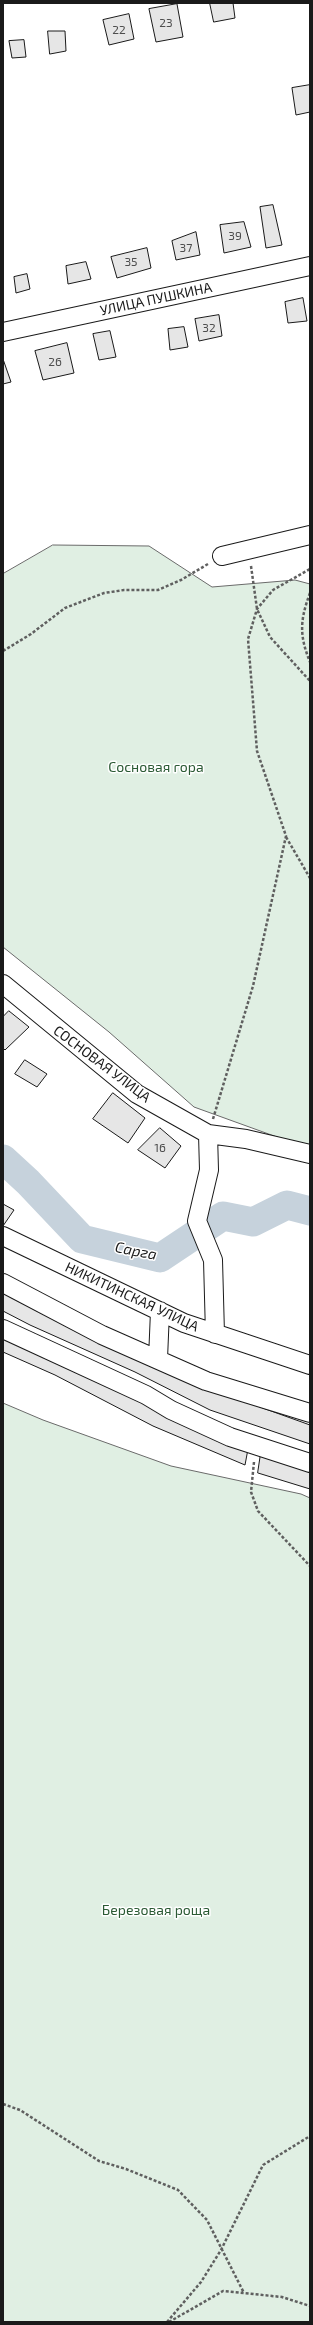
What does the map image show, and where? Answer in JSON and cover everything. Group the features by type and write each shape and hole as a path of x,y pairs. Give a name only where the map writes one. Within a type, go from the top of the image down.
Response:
{"street":[{"name":"УЛИЦА ПУШКИНА","path":"3,332 310,266"},
{"path":"222,556 248,548 310,535"},
{"name":"СОСНОВАЯ УЛИЦА","path":"3,984 137,1094 208,1134 246,1139 310,1154"},
{"path":"208,1134 209,1170 198,1221 213,1260 215,1334"},
{"name":"НИКИТИНСКАЯ УЛИЦА","path":"3,1236 184,1323 310,1365"},
{"path":"3,1283 102,1335 206,1381 310,1413"},
{"path":"158,1359 160,1311"},
{"path":"3,1329 146,1395 171,1410 230,1437 310,1463"}],"path":[{"path":"248,548 257,609 270,637 310,680"},
{"path":"3,651 31,634 65,608 104,593 124,590 158,590 181,580 222,556"},
{"path":"310,569 273,590 257,609 248,638 257,751 286,836 310,878"},
{"path":"310,592 301,619 302,642 310,662"},
{"path":"208,1134 253,986 286,836"},
{"path":"256,1446 251,1492 258,1511 310,1566"},
{"path":"3,2104 20,2110 99,2161 126,2169 178,2190 207,2220 220,2250 244,2293"},
{"path":"168,2322 201,2282 220,2250 263,2165 310,2136"},
{"path":"168,2322 223,2291 282,2297 310,2306"}],"green space":[{"name":"Сосновая гора","path":"53,545 149,546 212,587 295,580 310,584 310,1146 288,1141 194,1107 109,1032 3,947 3,574"},
{"name":"Березовая роща","path":"3,1403 43,1420 171,1466 301,1494 310,1498 310,2322 3,2322"}],"building":[{"path":"210,3 233,3 235,18 214,22"},
{"path":"177,4 183,37 156,42 149,9"},
{"path":"129,14 134,39 109,45 103,20"},
{"path":"48,31 65,31 66,51 50,54"},
{"path":"24,40 26,57 12,58 9,41"},
{"path":"310,85 310,112 296,115 292,88"},
{"path":"273,205 282,245 266,248 260,207"},
{"path":"244,222 251,247 224,253 220,225"},
{"path":"196,232 200,255 176,260 172,241"},
{"path":"147,248 151,268 117,278 111,257"},
{"path":"86,262 91,279 68,284 66,266"},
{"path":"27,274 30,289 16,293 14,277"},
{"path":"303,298 307,321 288,323 285,302"},
{"path":"219,315 222,336 199,341 195,319"},
{"path":"184,327 188,347 170,350 168,329"},
{"path":"110,331 116,357 99,360 93,334"},
{"path":"67,343 74,373 43,380 35,351"},
{"path":"3,359 11,382 3,384"},
{"path":"9,1011 29,1027 5,1050 3,1048 3,1017"},
{"path":"25,1060 47,1074 37,1087 15,1074"},
{"path":"113,1093 145,1118 128,1143 93,1119"},
{"path":"160,1128 181,1146 165,1168 138,1150"},
{"path":"3,1204 14,1210 3,1226"},
{"path":"3,1288 235,1398 310,1425 310,1444 210,1410 135,1372 30,1325 3,1311"},
{"path":"3,1334 248,1449 245,1465 153,1426 55,1375 3,1352"},
{"path":"261,1453 310,1470 310,1489 258,1473"}],"waterway":[{"name":"Сарга","path":"3,1159 28,1182 82,1239 160,1258 223,1216 253,1222 287,1205 310,1211"}]}
